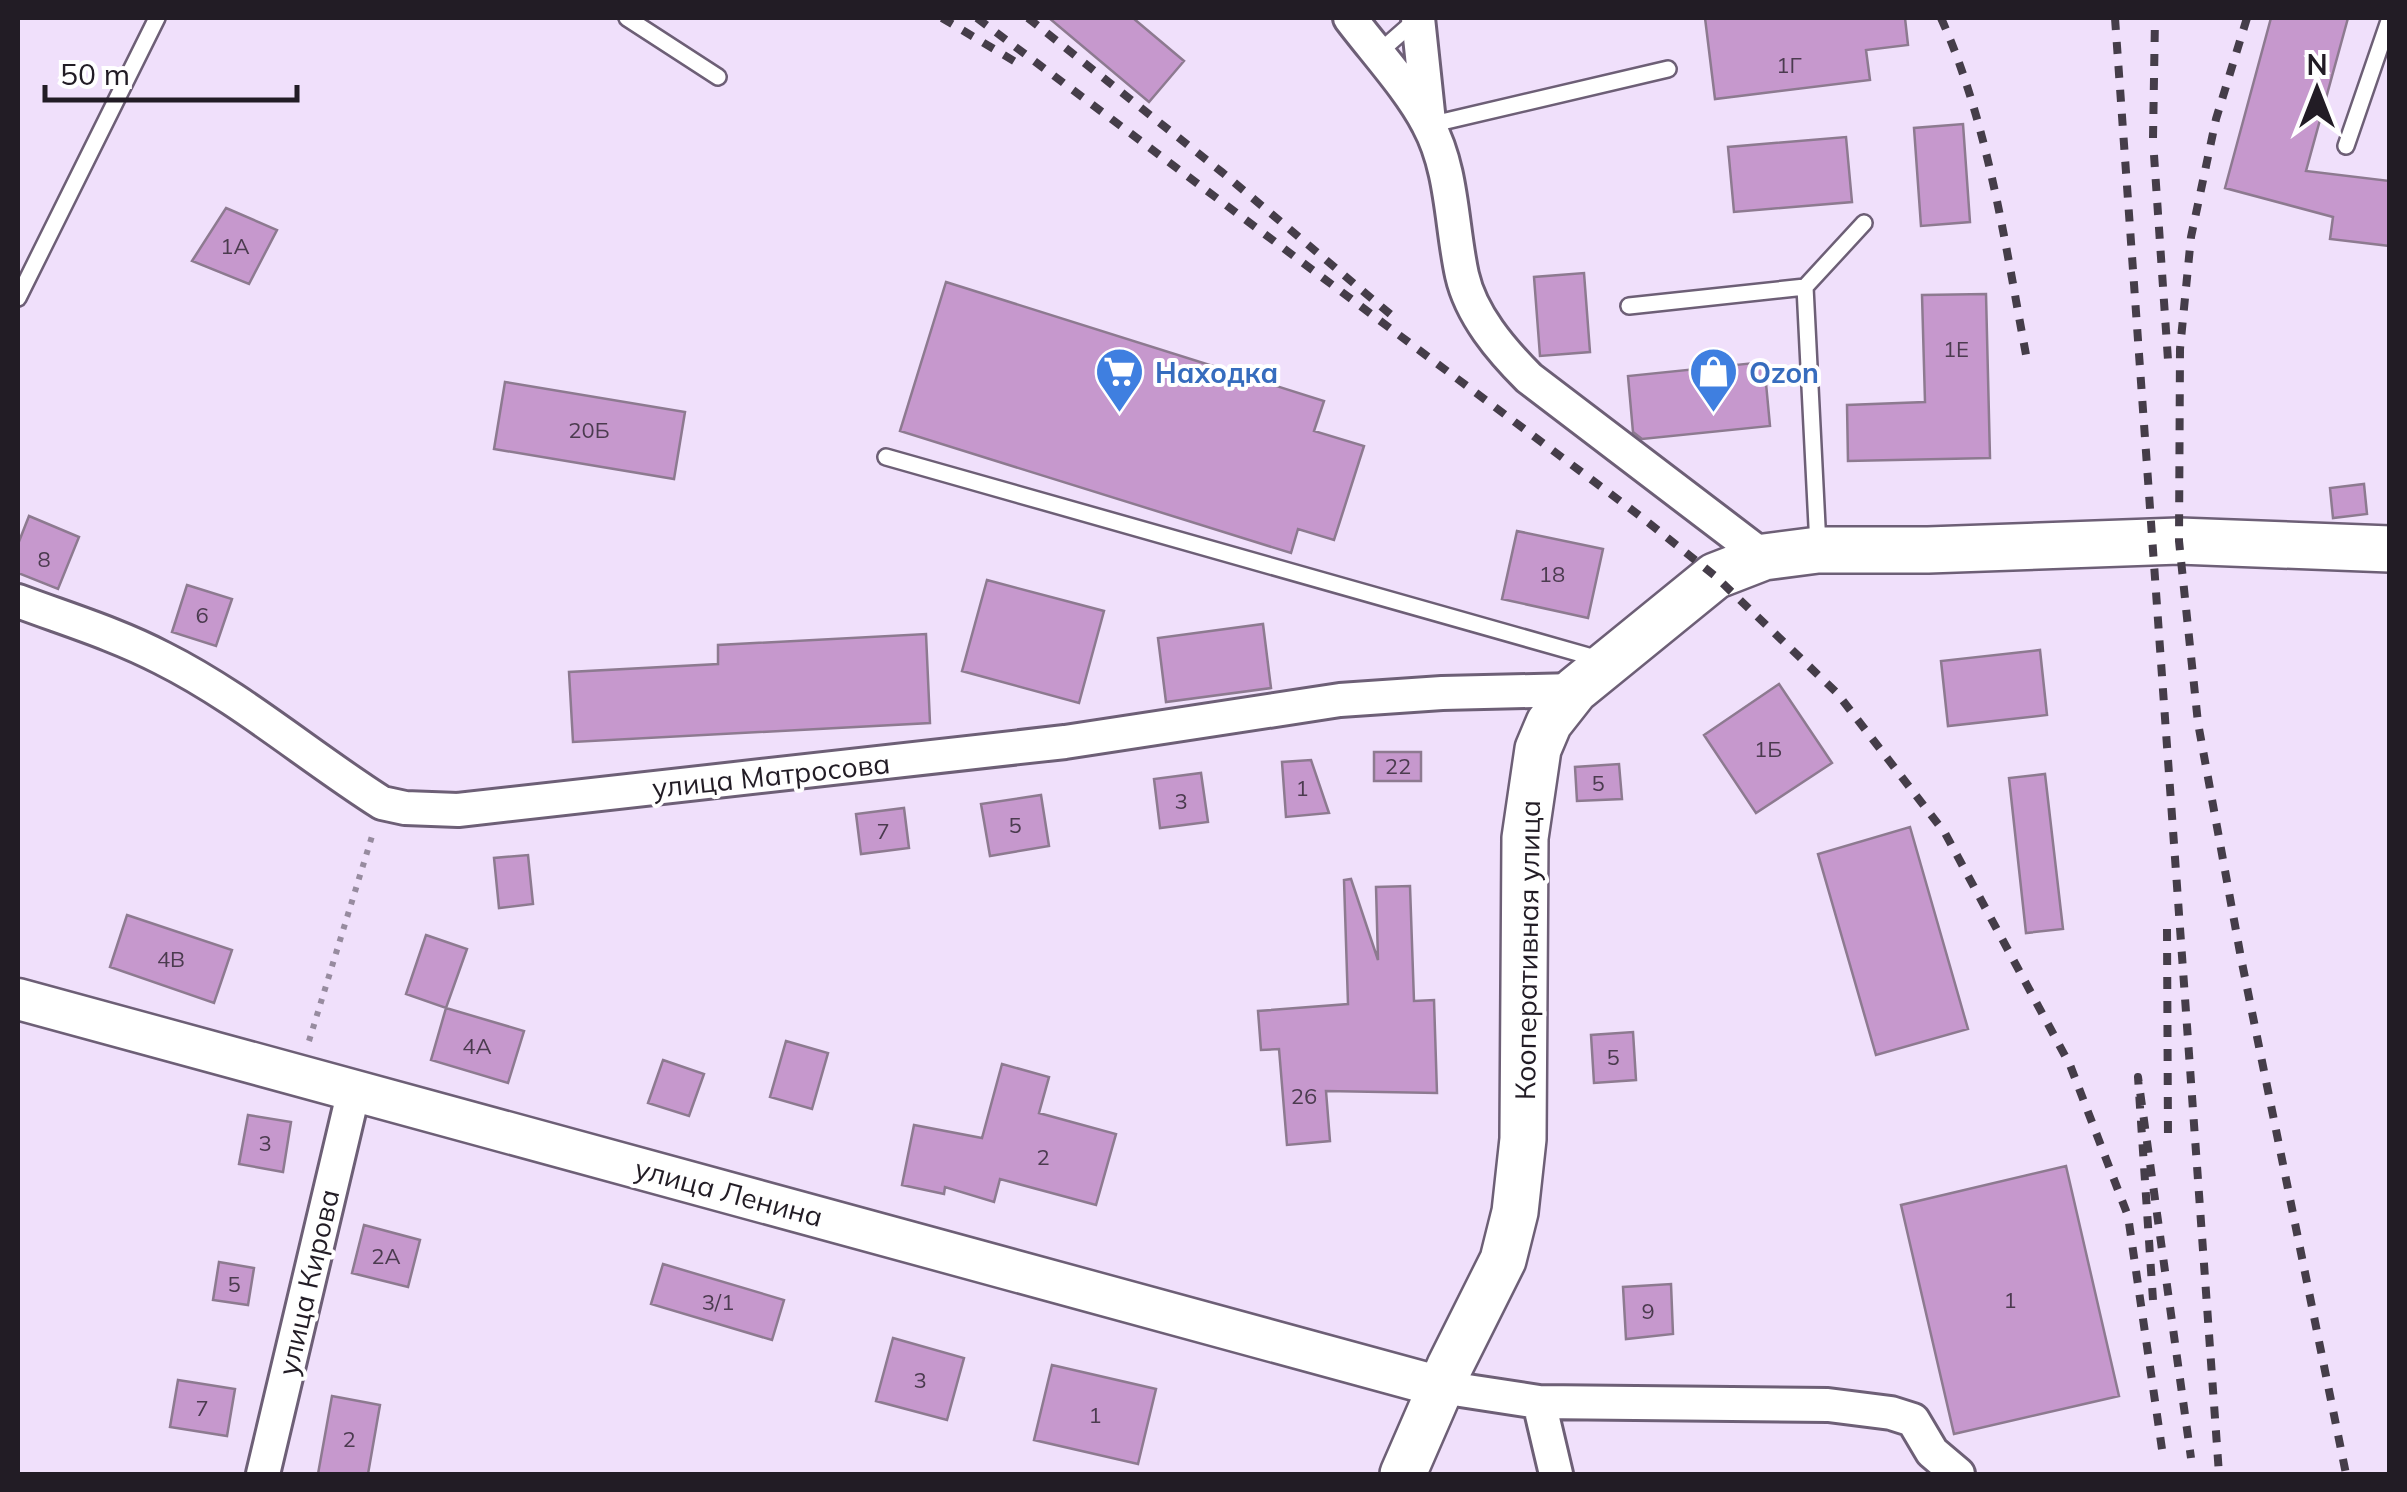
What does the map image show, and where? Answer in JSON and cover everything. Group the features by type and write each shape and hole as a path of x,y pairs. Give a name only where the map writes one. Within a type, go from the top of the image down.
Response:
{"main road":[{"name":"Кооперативная улица","path":"1403,1474 1503,1260 1515,1212 1524,1140 1528,806 1549,723 1592,676 1715,576 1764,556 1818,550 2179,541 2390,548"}],"street":[{"path":"1350,18 1429,125"},
{"path":"1418,18 1429,125 1450,192 1462,278 1477,312 1504,352 1529,378 1764,556"},
{"name":"улица Матросова","path":"18,602 117,637 199,678 382,803 405,808 458,810 1065,742 1340,700 1592,676"},
{"name":"улица Ленина","path":"18,998 1441,1386"},
{"name":"улица Кирова","path":"263,1474 354,1090"},
{"path":"1441,1386 1539,1402 1828,1405 1891,1412 1913,1420 1932,1452 1958,1474"},
{"path":"1539,1402 1556,1474"}],"lane":[{"path":"18,298 157,18"},
{"path":"626,18 718,77"},
{"path":"1377,54 1418,18"},
{"path":"2346,146 2390,18"},
{"path":"1429,125 1668,69"},
{"path":"1629,306 1805,287 1864,223"},
{"path":"1805,287 1818,550"},
{"path":"886,457 1592,676"}],"path":[{"path":"299,1075 382,803"}],"building":[{"path":"1049,18 1133,18 1184,61 1149,102"},
{"path":"1705,18 1905,18 1908,45 1866,50 1870,80 1715,99"},
{"path":"2271,18 2348,18 2306,171 2390,181 2390,246 2330,239 2333,217 2225,188"},
{"path":"1963,124 1970,222 1921,226 1914,128"},
{"path":"1846,137 1852,202 1734,212 1728,147"},
{"path":"226,208 277,230 249,284 192,261"},
{"path":"1584,273 1590,352 1540,356 1534,277"},
{"path":"946,282 1324,401 1314,431 1364,446 1334,540 1298,529 1291,553 900,431"},
{"path":"1986,294 1990,458 1848,461 1847,405 1925,402 1922,295"},
{"path":"1764,362 1770,426 1642,439 1633,432 1628,376"},
{"path":"505,382 685,412 674,479 494,449"},
{"path":"2364,484 2367,514 2333,518 2330,488"},
{"path":"29,516 79,537 58,589 18,573 18,544"},
{"path":"1517,531 1603,549 1588,618 1502,599"},
{"path":"987,580 1104,611 1079,703 962,671"},
{"path":"187,585 232,599 216,646 172,632"},
{"path":"1263,624 1271,688 1166,702 1158,638"},
{"path":"926,634 930,723 573,742 569,672 718,664 718,645"},
{"path":"2040,650 2047,715 1948,726 1941,661"},
{"path":"1779,684 1832,763 1756,813 1704,735"},
{"path":"1374,752 1421,752 1421,781 1374,781"},
{"path":"1311,760 1329,813 1286,817 1282,762"},
{"path":"1619,764 1622,799 1577,801 1575,767"},
{"path":"1201,773 1208,822 1160,828 1154,779"},
{"path":"2045,774 2063,929 2026,933 2009,778"},
{"path":"1041,795 1049,846 990,856 981,804"},
{"path":"904,808 909,848 861,854 856,814"},
{"path":"1910,827 1968,1029 1876,1055 1818,854"},
{"path":"528,855 533,904 499,908 494,858"},
{"path":"1351,879 1378,960 1376,887 1410,886 1414,1001 1434,1000 1437,1093 1326,1091 1330,1141 1287,1145 1279,1049 1261,1050 1258,1011 1348,1004 1344,880"},
{"path":"127,915 232,950 214,1003 110,967"},
{"path":"426,935 467,949 446,1008 406,994"},
{"path":"446,1008 524,1031 508,1083 431,1060"},
{"path":"1633,1032 1636,1080 1594,1083 1591,1035"},
{"path":"786,1041 828,1053 812,1109 770,1097"},
{"path":"663,1060 704,1074 689,1116 648,1103"},
{"path":"1002,1064 1049,1077 1039,1113 1116,1134 1096,1205 1000,1179 994,1202 945,1187 944,1194 902,1185 914,1125 982,1138"},
{"path":"248,1115 291,1122 283,1172 239,1164"},
{"path":"2066,1166 2119,1396 1954,1434 1901,1205"},
{"path":"364,1225 420,1240 408,1287 352,1273"},
{"path":"219,1262 254,1268 248,1305 213,1300"},
{"path":"663,1264 784,1300 772,1340 651,1304"},
{"path":"1671,1284 1673,1334 1626,1339 1623,1287"},
{"path":"893,1338 964,1358 947,1420 876,1401"},
{"path":"1052,1365 1156,1389 1138,1464 1034,1440"},
{"path":"178,1380 235,1389 227,1436 170,1427"},
{"path":"332,1396 380,1405 368,1474 318,1474"}],"railway":[{"path":"942,18 1019,64"},
{"path":"977,18 1640,516 1715,576 1837,693 1945,833 2070,1065 2128,1216 2163,1456"},
{"path":"1028,18 1223,173 1396,319"},
{"path":"1941,18 1984,143 2027,360"},
{"path":"2115,18 2219,1474"},
{"path":"2153,138 2155,18"},
{"path":"2247,18 2216,119 2191,237 2180,349 2179,541 2198,723 2241,958 2346,1474"},
{"path":"2154,155 2168,360"},
{"path":"2167,929 2168,1137"},
{"path":"2153,1300 2138,1077 2191,1458"}],"place":[{"name":"Находка","path":"1120,414"},
{"name":"Ozon","path":"1714,414"}]}
